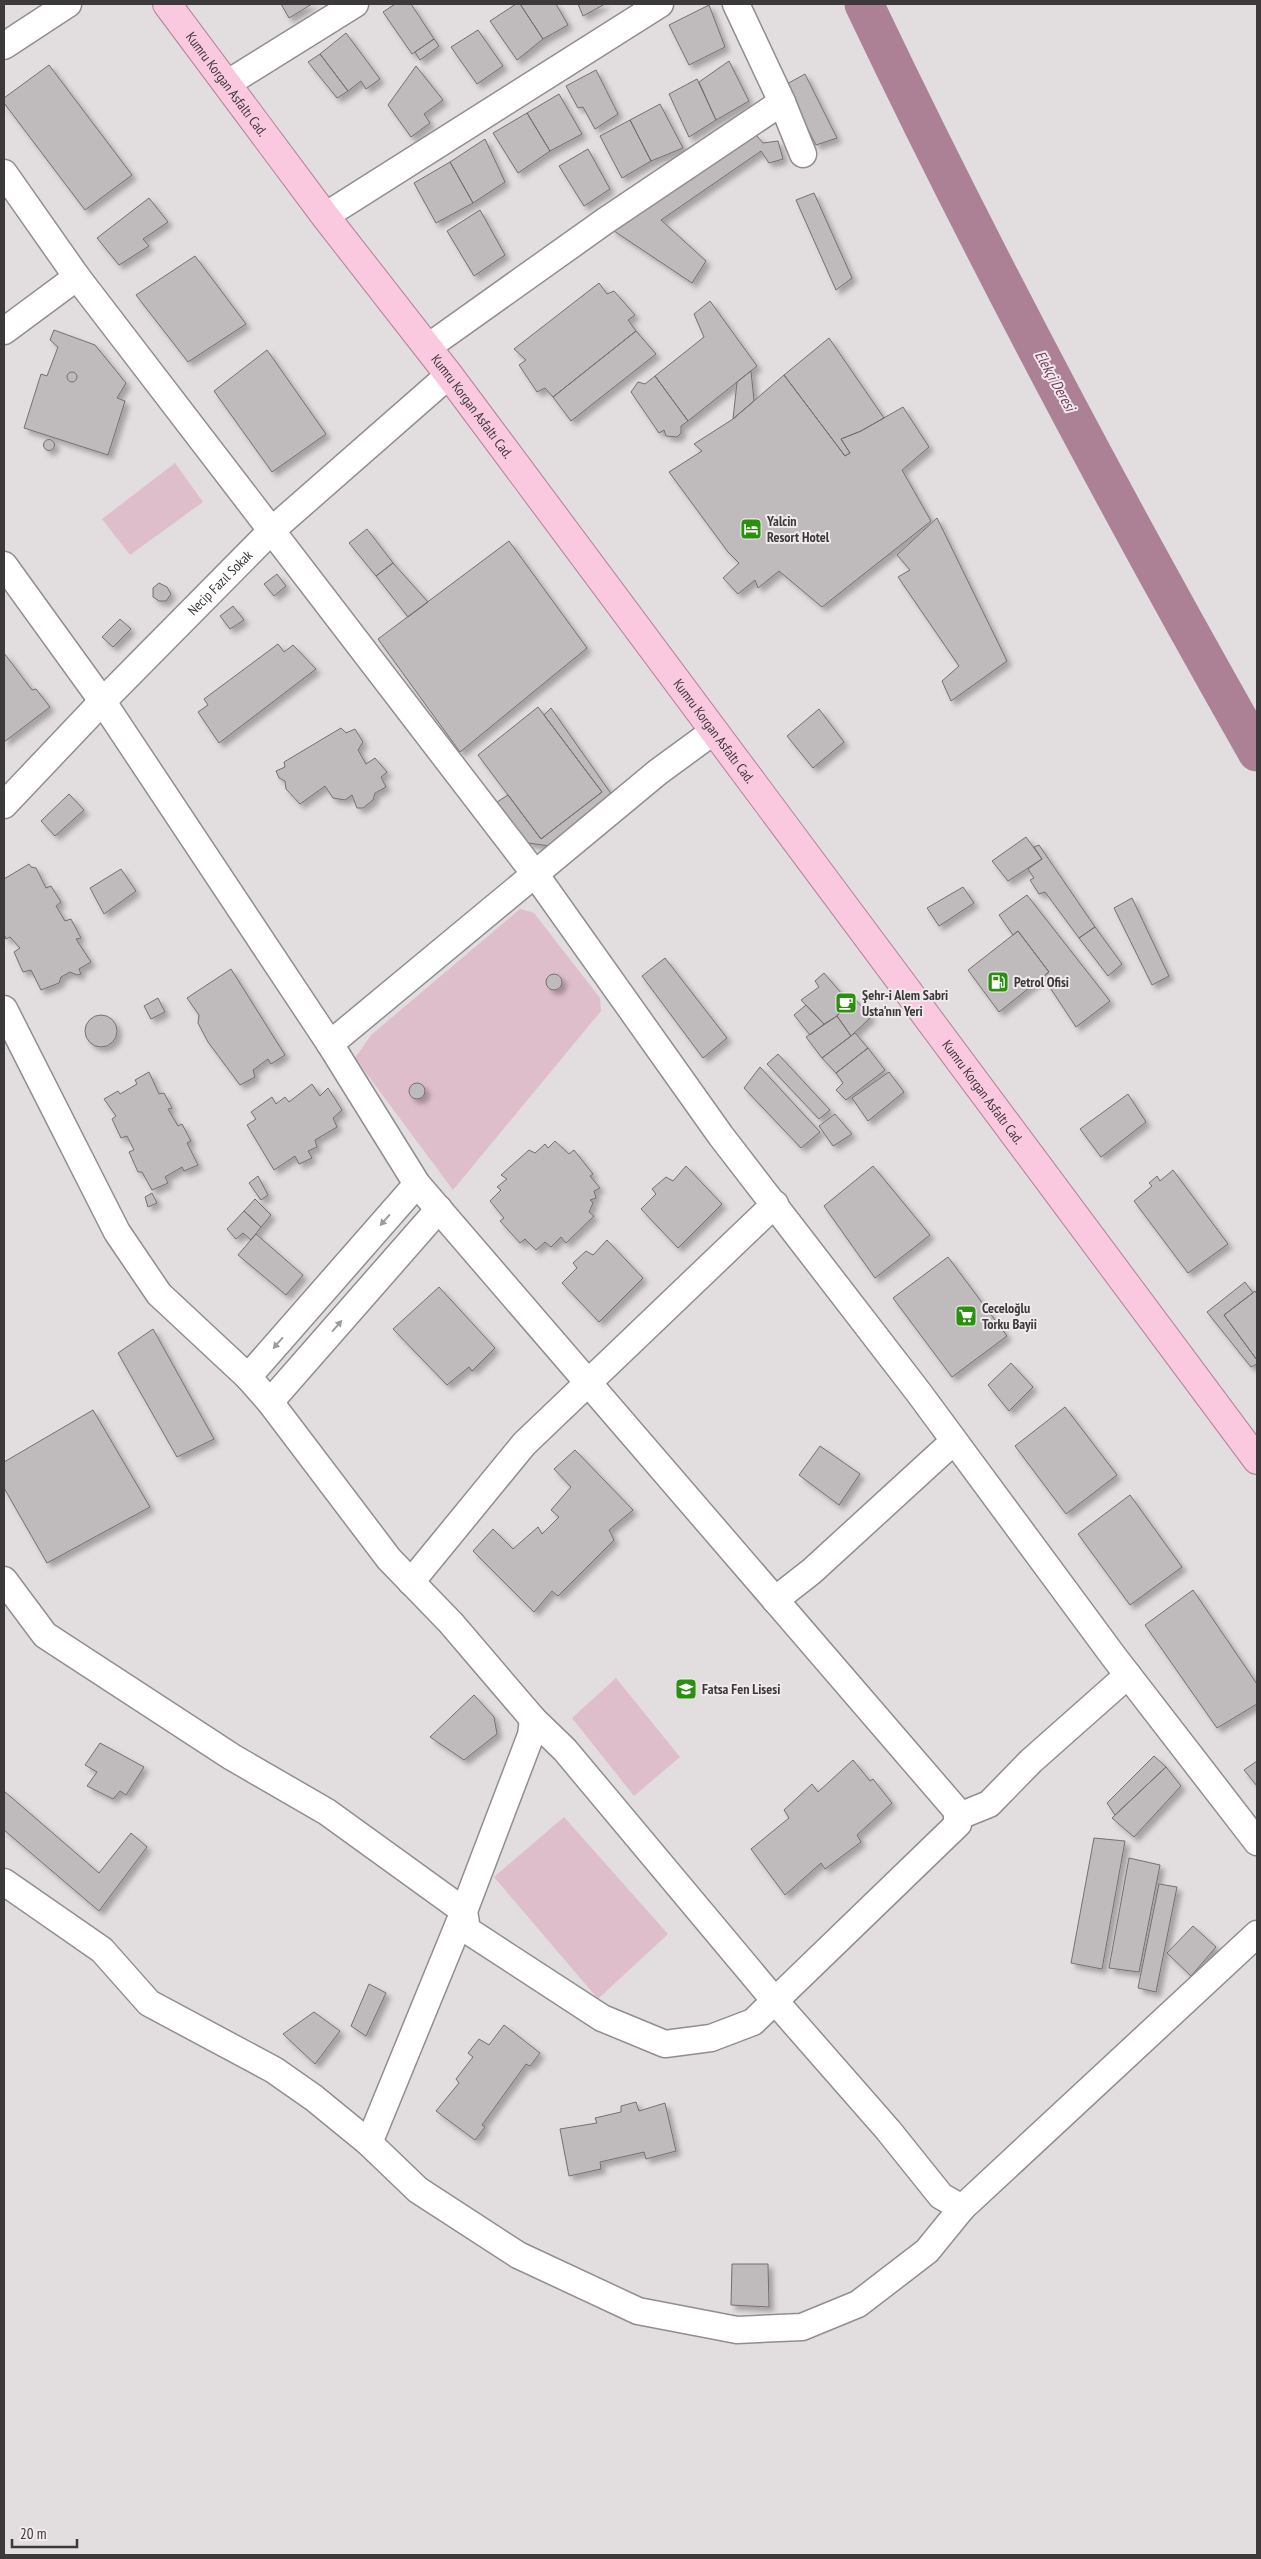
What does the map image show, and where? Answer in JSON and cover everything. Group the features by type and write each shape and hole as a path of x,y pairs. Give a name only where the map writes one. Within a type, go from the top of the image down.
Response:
{"main road":[{"name":"Kumru Korgan Asfaltı Cad.","path":"167,4 228,83 325,216 449,375 1257,1460"}],"street":[{"path":"4,46 68,4"},
{"path":"228,83 355,4"},
{"path":"325,216 660,4"},
{"path":"736,4 782,102 803,154"},
{"path":"428,347 605,221 782,102"},
{"path":"4,173 77,277 535,874 721,1136 775,1204 1128,1675 1257,1842"},
{"path":"4,331 77,277"},
{"name":"Necip Fazıl Sokak","path":"4,805 271,530 449,375"},
{"path":"4,565 103,702 330,1044 418,1184 957,1811 958,1824 753,2022 710,2038 665,2044 602,2018 467,1930 464,1911 327,1812 232,1757 45,1635 4,1580"},
{"path":"330,1044 658,772 714,731"},
{"path":"4,1009 117,1232 159,1294 248,1377 270,1402 389,1559 451,1623 533,1719 565,1750 775,2001 888,2130 941,2196 962,2208"},
{"path":"248,1377 418,1184"},
{"path":"411,1582 524,1444 775,1204"},
{"path":"270,1402 439,1209"},
{"path":"775,1600 812,1571 954,1441"},
{"path":"957,1817 989,1804 1031,1761 1128,1675"},
{"path":"368,2143 464,1911 531,1735 533,1719"},
{"path":"4,1882 102,1950 149,2002 274,2070 314,2098 368,2143 418,2190 518,2255 638,2311 737,2330 802,2327 858,2304 927,2252 962,2208 1257,1934"}],"shaded area":[{"path":"175,463 203,502 130,555 102,519"},
{"path":"520,909 534,913 600,998 601,1011 453,1190 355,1058 371,1035"},
{"path":"616,1678 680,1757 634,1796 572,1718"},
{"path":"564,1817 668,1934 598,1999 494,1877"}],"building":[{"path":"281,4 312,4 289,18"},
{"path":"395,4 411,4 434,39 412,54 383,12"},
{"path":"516,4 520,4 543,39 517,60 490,21"},
{"path":"520,4 556,4 568,25 543,39"},
{"path":"578,4 605,4 583,16"},
{"path":"709,5 725,47 689,65 669,25"},
{"path":"478,30 503,66 477,84 451,47"},
{"path":"346,33 380,79 366,89 361,81 348,91 320,54"},
{"path":"434,39 439,46 420,60 415,52"},
{"path":"320,54 348,91 337,98 308,62"},
{"path":"729,61 749,101 716,120 699,82"},
{"path":"49,65 132,175 85,210 4,103 4,98"},
{"path":"416,66 443,100 424,114 430,123 411,137 388,105"},
{"path":"596,70 618,114 595,129 583,107 578,108 566,86"},
{"path":"805,74 837,138 816,145 785,85"},
{"path":"697,79 716,120 689,137 669,94"},
{"path":"559,94 582,134 550,151 527,113"},
{"path":"660,104 683,148 651,161 630,120"},
{"path":"527,113 550,151 518,173 493,133"},
{"path":"630,120 651,161 622,178 600,136"},
{"path":"756,135 763,143 778,141 783,159 769,163 761,151 661,220 706,261 692,283 611,229"},
{"path":"485,139 505,182 473,203 450,162"},
{"path":"588,149 610,189 584,206 559,166"},
{"path":"450,162 473,203 436,223 414,183"},
{"path":"814,193 852,278 836,290 796,200"},
{"path":"149,198 168,222 143,239 149,246 119,265 97,238"},
{"path":"480,210 505,255 474,276 447,231"},
{"path":"195,256 246,324 188,362 136,295"},
{"path":"599,283 607,294 614,291 635,315 628,320 636,331 553,397 545,388 537,392 519,365 526,360 514,349"},
{"path":"710,301 757,366 688,421 655,376 704,337 694,314"},
{"path":"54,330 95,345 126,383 117,398 125,401 108,455 24,428 41,374 47,376 58,347 50,340"},
{"path":"636,331 656,354 571,421 553,397"},
{"path":"829,338 884,418 861,431 841,439 850,453 845,456 784,375"},
{"path":"267,350 326,434 272,472 214,391"},
{"path":"751,371 754,401 733,419 737,382"},
{"path":"72,372 77,377 72,382 67,377"},
{"path":"784,375 845,456 850,453 841,439 861,431 903,407 929,447 902,470 931,521 822,607 779,571 758,588 755,580 738,594 723,578 739,563 728,552 669,472 702,451 694,444 733,419"},
{"path":"655,376 688,421 681,426 681,433 677,437 666,436 664,430 659,433 631,392 638,382 645,384"},
{"path":"49,439 55,445 49,451 43,445"},
{"path":"937,518 1007,661 951,701 942,681 959,666 898,577 910,570 897,555"},
{"path":"367,529 393,563 376,576 349,543"},
{"path":"509,541 587,648 460,752 378,639"},
{"path":"393,563 428,602 408,617 376,576"},
{"path":"277,574 286,586 274,596 264,584"},
{"path":"159,583 167,587 171,594 166,601 159,601 153,597 153,588"},
{"path":"233,606 244,620 230,629 220,616"},
{"path":"120,619 131,629 113,647 102,637"},
{"path":"278,644 284,652 293,645 316,669 219,743 198,712 208,705 204,699"},
{"path":"4,653 32,690 36,689 50,707 4,742"},
{"path":"538,707 602,792 541,839 478,755"},
{"path":"551,708 612,795 550,846 528,843 497,802 508,795 541,839 602,792 544,715"},
{"path":"819,709 844,742 813,768 787,736"},
{"path":"341,728 346,733 355,729 363,742 358,750 366,764 375,758 387,772 381,777 386,787 375,793 373,800 363,808 357,808 352,795 345,800 333,798 325,786 300,804 286,789 285,781 279,778 276,771 285,767 284,762"},
{"path":"69,794 84,810 55,836 41,821"},
{"path":"1026,837 1042,859 1008,881 992,861"},
{"path":"1039,845 1095,927 1079,938 1045,892 1039,894 1030,880 1034,878 1028,869 1042,859 1034,847"},
{"path":"29,864 31,867 36,868 46,888 51,886 61,902 56,906 65,921 71,919 81,938 76,939 91,962 79,969 81,974 77,975 70,972 61,977 59,983 41,990 31,970 23,972 14,952 20,948 10,937 6,939 4,934 4,879"},
{"path":"121,869 136,891 104,914 90,888"},
{"path":"963,887 974,903 939,926 927,908"},
{"path":"1027,895 1110,1001 1076,1027 1043,977 1049,972 1018,931 1013,935 999,915"},
{"path":"1132,898 1169,976 1152,985 1114,908"},
{"path":"1095,927 1122,964 1108,976 1079,938"},
{"path":"1018,931 1049,972 999,1012 968,970"},
{"path":"665,958 727,1038 703,1058 642,976"},
{"path":"231,969 285,1055 271,1064 268,1059 253,1070 255,1077 240,1085 208,1042 198,1023 199,1015 187,998"},
{"path":"824,973 848,1001 837,1016 824,1024 801,1000 819,987 815,981"},
{"path":"554,974 562,982 554,990 546,982"},
{"path":"853,997 871,1017 851,1036 837,1016"},
{"path":"158,998 165,1012 151,1019 144,1006"},
{"path":"806,1005 824,1024 810,1035 794,1015"},
{"path":"101,1015 107,1016 112,1020 116,1025 116,1037 112,1042 107,1046 101,1047 95,1046 90,1042 86,1037 85,1031 86,1025 90,1020 95,1016"},
{"path":"837,1016 851,1036 822,1058 806,1037"},
{"path":"855,1033 868,1048 836,1073 822,1058"},
{"path":"868,1048 885,1070 846,1100 836,1090 843,1083 836,1073"},
{"path":"778,1054 830,1110 819,1119 767,1064"},
{"path":"760,1067 820,1132 801,1148 744,1088"},
{"path":"149,1072 159,1094 164,1093 172,1108 168,1109 178,1126 182,1124 191,1141 187,1143 198,1165 184,1171 182,1167 165,1177 168,1183 152,1190 142,1172 138,1172 129,1152 134,1150 127,1136 121,1138 112,1119 116,1116 104,1099 118,1091 120,1094 137,1084 135,1080"},
{"path":"889,1072 904,1092 868,1121 852,1098"},
{"path":"417,1083 425,1091 417,1099 409,1091"},
{"path":"312,1084 320,1096 328,1088 342,1110 333,1118 337,1127 315,1140 317,1147 308,1151 312,1158 299,1164 295,1156 274,1170 247,1125 256,1119 251,1112 272,1097 276,1104 285,1097 289,1102"},
{"path":"1128,1094 1146,1122 1101,1157 1080,1129"},
{"path":"835,1114 852,1134 833,1146 819,1126"},
{"path":"555,1141 569,1154 574,1150 593,1174 590,1176 600,1188 594,1191 596,1198 590,1200 593,1203 589,1212 594,1216 566,1243 561,1237 551,1247 545,1242 536,1250 525,1239 520,1243 500,1221 504,1218 490,1201 501,1190 497,1187 507,1179 501,1175 529,1150 535,1153 545,1144 548,1148"},
{"path":"686,1166 722,1204 678,1248 641,1209 656,1194 652,1189 666,1177 673,1181"},
{"path":"873,1166 930,1235 875,1278 824,1206"},
{"path":"1173,1170 1228,1244 1188,1273 1134,1201 1152,1186 1149,1183 1157,1176 1160,1181"},
{"path":"258,1176 268,1195 261,1200 249,1183"},
{"path":"152,1193 157,1203 148,1207 145,1197"},
{"path":"255,1199 271,1215 261,1227 244,1211"},
{"path":"244,1211 261,1227 251,1240 243,1233 236,1239 227,1229"},
{"path":"256,1234 303,1275 286,1295 238,1255"},
{"path":"607,1240 643,1278 599,1322 562,1283 577,1268 573,1263 586,1251 593,1255"},
{"path":"948,1257 1007,1336 952,1377 893,1298"},
{"path":"1245,1282 1253,1293 1224,1315 1257,1360 1257,1364 1251,1367 1207,1312"},
{"path":"439,1287 495,1348 472,1371 469,1367 447,1385 393,1329"},
{"path":"1255,1291 1257,1294 1257,1360 1224,1315"},
{"path":"153,1329 214,1439 177,1457 118,1353"},
{"path":"1011,1363 1033,1387 1009,1411 988,1385"},
{"path":"1065,1407 1117,1475 1066,1514 1015,1446"},
{"path":"93,1410 150,1507 47,1563 4,1488 4,1462"},
{"path":"820,1446 860,1474 839,1505 799,1475"},
{"path":"575,1450 633,1510 609,1530 614,1540 558,1596 552,1591 534,1612 473,1551 493,1529 513,1549 538,1527 542,1534 559,1517 551,1510 571,1487 554,1469"},
{"path":"1130,1495 1182,1567 1130,1605 1078,1534"},
{"path":"1193,1590 1257,1684 1257,1704 1217,1728 1145,1625"},
{"path":"474,1695 494,1717 497,1734 464,1760 430,1737"},
{"path":"100,1743 144,1767 126,1795 120,1791 113,1799 87,1786 97,1772 85,1765"},
{"path":"1154,1756 1166,1767 1115,1815 1107,1803"},
{"path":"853,1760 870,1781 873,1779 892,1803 857,1835 861,1842 825,1869 821,1863 785,1895 751,1849 789,1818 784,1810 812,1784 818,1792"},
{"path":"1257,1761 1257,1786 1244,1770"},
{"path":"1166,1767 1181,1786 1134,1837 1112,1818"},
{"path":"4,1791 99,1873 131,1833 147,1847 99,1911 4,1830"},
{"path":"1094,1838 1125,1841 1102,1969 1071,1963"},
{"path":"1129,1858 1160,1865 1139,1972 1109,1968"},
{"path":"1159,1884 1177,1887 1156,1992 1138,1988"},
{"path":"1193,1926 1216,1947 1191,1976 1167,1953"},
{"path":"369,1984 386,1993 366,2036 351,2026"},
{"path":"314,2012 340,2031 315,2064 283,2034"},
{"path":"504,2025 540,2053 530,2066 526,2064 482,2125 485,2127 475,2140 436,2111 459,2083 456,2079 473,2057 468,2053 479,2039 489,2045"},
{"path":"636,2102 639,2111 665,2103 676,2151 646,2159 644,2152 600,2162 601,2169 569,2176 560,2129 597,2123 595,2118 621,2112 621,2106"},
{"path":"732,2264 768,2264 769,2307 731,2305"}],"waterway":[{"name":"Elekçi Deresi","path":"864,4 957,194 1103,475 1257,752"}],"place":[{"name":"Yalcin Resort Hotel","path":"751,529"},
{"name":"Petrol Ofisi","path":"998,982"},
{"name":"Şehr-i Alem Sabri Usta'nın Yeri","path":"846,1003"},
{"name":"Ceceloğlu Torku Bayii","path":"966,1316"},
{"name":"Fatsa Fen Lisesi","path":"686,1689"}]}
